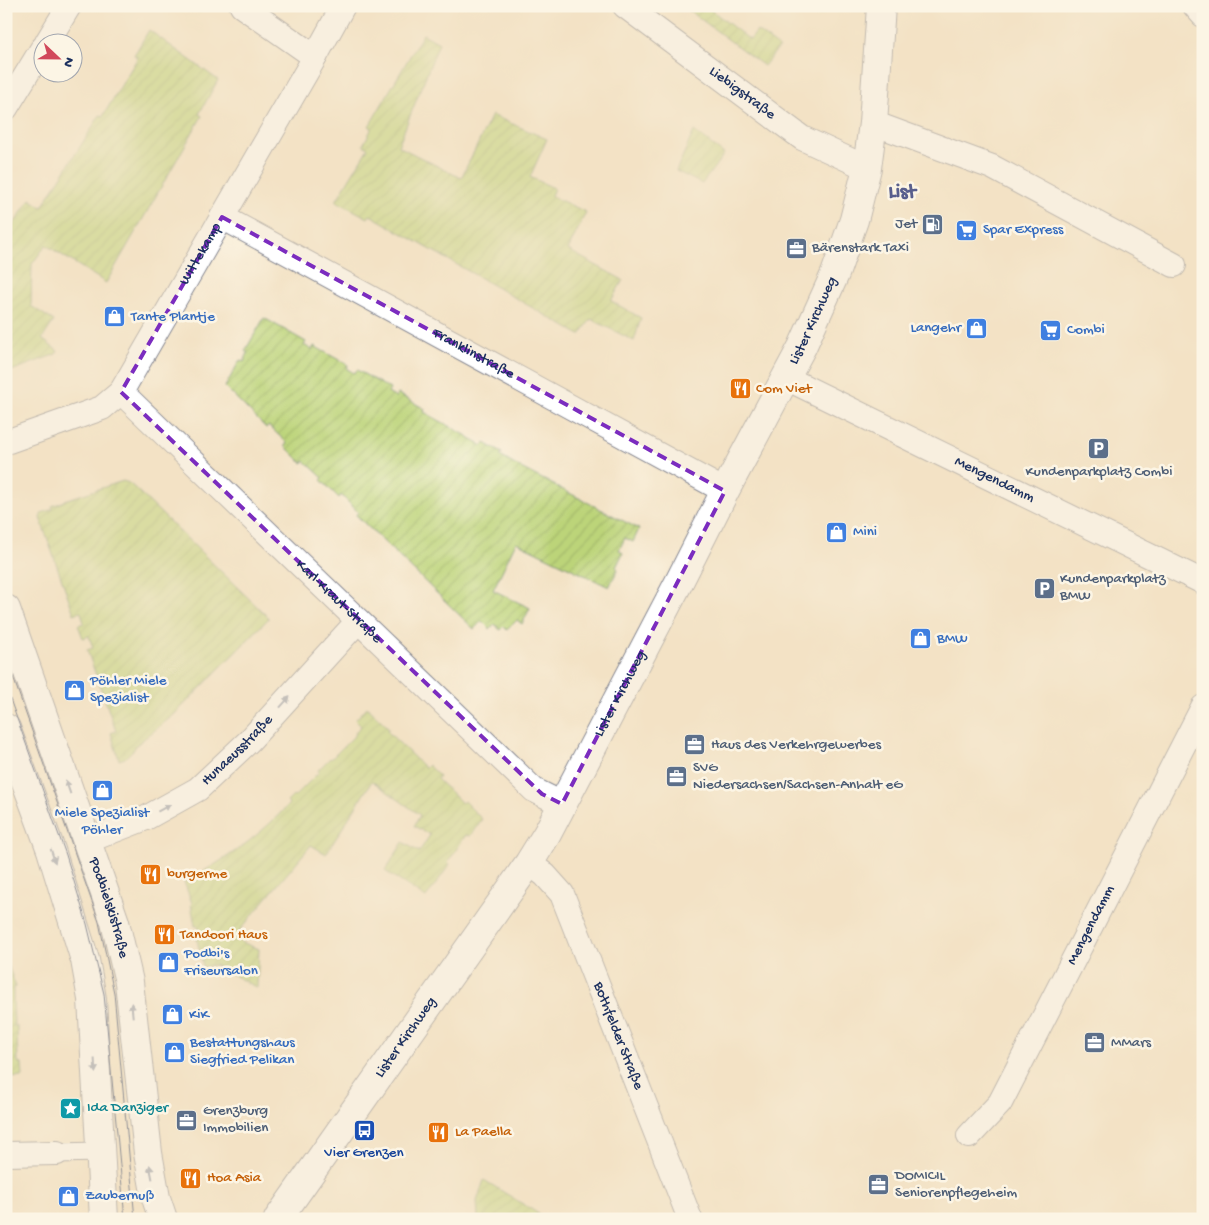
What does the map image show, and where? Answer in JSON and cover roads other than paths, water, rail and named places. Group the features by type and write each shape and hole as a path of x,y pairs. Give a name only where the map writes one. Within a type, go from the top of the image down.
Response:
{"street":[{"path":"53,32 69,6"},
{"path":"242,6 315,57"},
{"name":"Wittekamp","path":"6,442 102,408 121,392 343,6"},
{"name":"Liebigstraße","path":"625,6 802,138 867,168"},
{"name":"Lister Kirchweg","path":"278,1219 529,863 562,804 679,582 725,490 802,347 835,274 854,220 867,168 873,123 881,6"},
{"path":"1195,6 1203,15"},
{"path":"6,108 32,65"},
{"path":"873,123 992,167 1174,265"},
{"name":"Franklinstraße","path":"222,217 725,490"},
{"name":"Mengendamm","path":"786,378 1203,582"},
{"name":"Karl-Kraut-Straße","path":"121,392 534,790 562,804"},
{"name":"Podbielskistraße","path":"6,609 115,922 129,982 148,1153 156,1198 163,1219"},
{"name":"Hunaeusstraße","path":"87,842 146,818 198,789 249,741 358,621"},
{"name":"Mengendamm","path":"969,1136 1000,1103 1203,706"},
{"path":"6,728 51,850 85,960 92,999 104,1219"},
{"name":"Bothfelder Straße","path":"529,863 545,875 562,894 690,1219"},
{"path":"6,1154 100,1152"}],"tram line":[{"path":"6,657 99,922 114,993 135,1219"},
{"path":"6,688 66,855 87,924 104,994 125,1219"}],"place":[{"name":"Jet","path":"933,224"},
{"name":"Spar Express","path":"967,230"},
{"name":"Bärenstark Taxi","path":"796,248"},
{"name":"Tante Plantje","path":"115,317"},
{"name":"Langehr","path":"977,328"},
{"name":"Combi","path":"1051,330"},
{"name":"Com Viet","path":"740,389"},
{"name":"Kundenparkplatz Combi","path":"1099,449"},
{"name":"Mini","path":"837,532"},
{"name":"Kundenparkplatz BMW","path":"1044,588"},
{"name":"BMW","path":"921,639"},
{"name":"Pöhler Miele Spezialist","path":"74,690"},
{"name":"Haus des Verkehrgewerbes","path":"695,745"},
{"name":"SVG Niedersachsen/Sachsen-Anhalt eG","path":"677,777"},
{"name":"Miele Spezialist Pöhler","path":"102,790"},
{"name":"burgerme","path":"151,874"},
{"name":"Tandoori Haus","path":"164,935"},
{"name":"Podbi's Friseursalon","path":"168,963"},
{"name":"KiK","path":"173,1015"},
{"name":"MMars","path":"1095,1043"},
{"name":"Bestattungshaus Siegfried Pelikan","path":"174,1052"},
{"name":"Ida Danziger","path":"71,1108"},
{"name":"Grenzburg Immobilien","path":"187,1120"},
{"name":"Vier Grenzen","path":"364,1130"},
{"name":"La Paella","path":"439,1132"},
{"name":"Hoa Asia","path":"191,1178"},
{"name":"DOMICIL Seniorenpflegeheim","path":"879,1185"},
{"name":"Zaubernuß","path":"69,1196"}],"district":[{"name":"List","path":"902,193"}]}
